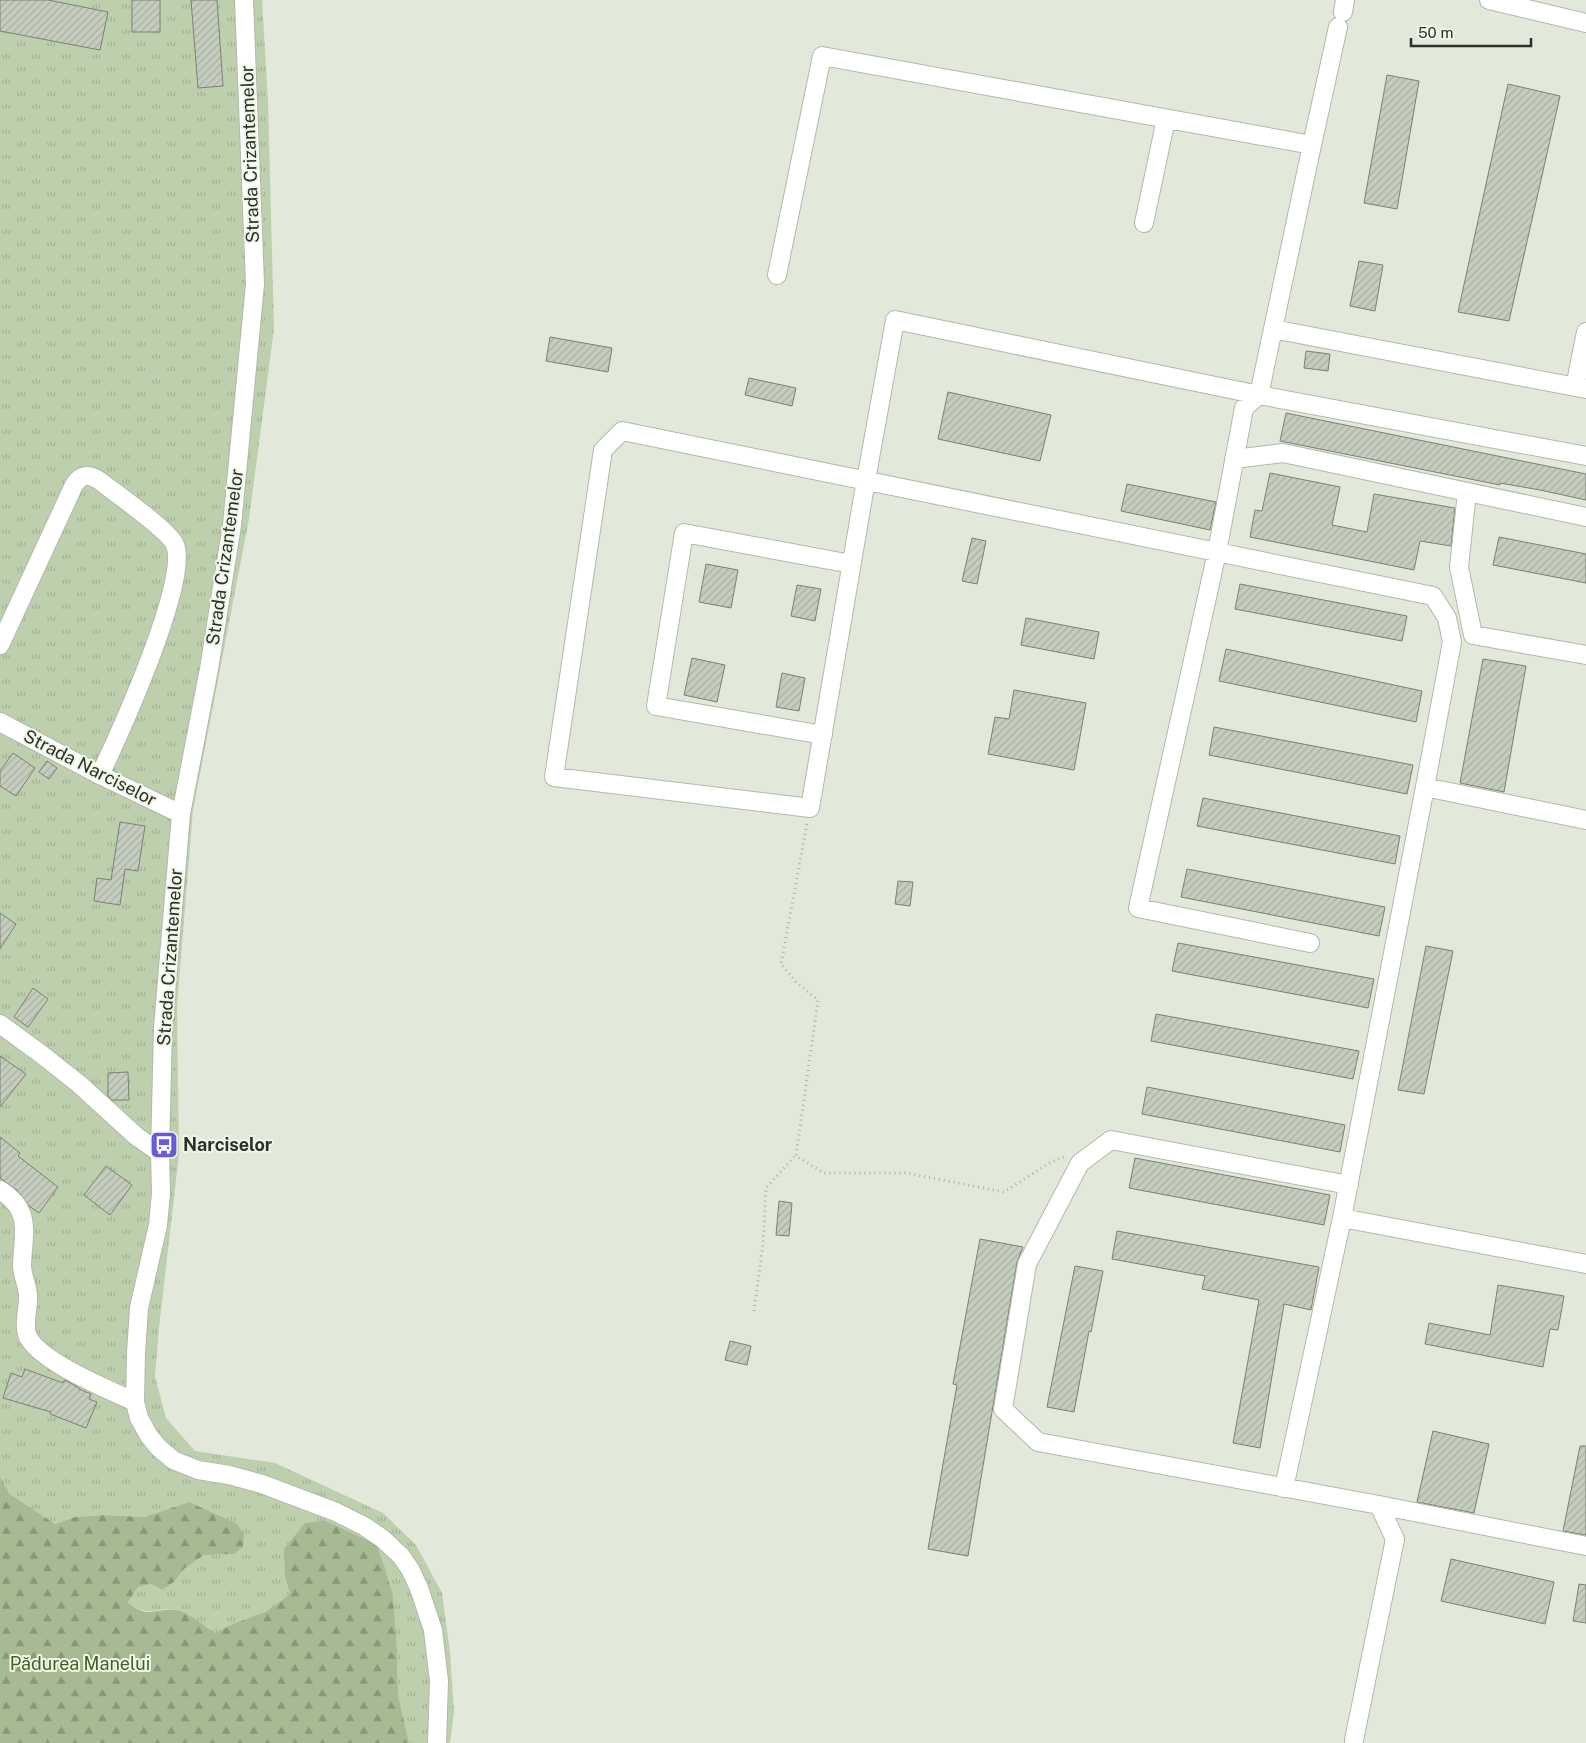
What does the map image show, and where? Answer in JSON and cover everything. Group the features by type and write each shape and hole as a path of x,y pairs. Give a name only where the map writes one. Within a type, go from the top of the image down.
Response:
{"street":[{"name":"Strada Crizantemelor","path":"244,0 255,284 232,525 209,669 181,814 163,1028 161,1193 158,1225 137,1329 135,1402 139,1418 148,1436 158,1448 173,1460 198,1470 229,1475 262,1484 336,1512 364,1526 383,1539 401,1556 419,1588 433,1630 439,1681 437,1743"},
{"path":"1489,0 1586,23"},
{"path":"1310,943 1138,908 1216,552 1244,408 1260,395 1312,145 1342,13"},
{"path":"777,275 822,56 1312,145"},
{"path":"1144,223 1166,118"},
{"path":"1284,1488 1349,1185 1425,787 1452,642 1447,618 1432,596 866,480 622,431 603,450 554,776 810,808 851,564 866,480 895,320 1260,395 1586,456"},
{"path":"1273,330 1580,388 1586,332"},
{"path":"1234,460 1283,453 1586,517"},
{"path":"0,645 74,485 84,475 91,475 100,481 171,537 178,552 166,613 136,695 100,775"},
{"path":"1467,492 1459,567 1473,634 1586,654"},
{"path":"823,735 656,706 684,533 851,564"},
{"name":"Strada Narciselor","path":"0,722 100,775 181,814"},
{"path":"1425,787 1586,820"},
{"path":"0,1024 49,1060 79,1084 136,1136 160,1152"},
{"path":"1349,1185 1111,1140 1080,1163 1027,1264 1003,1409 1038,1442 1379,1505 1586,1546"},
{"path":"0,1190 18,1206 26,1233 22,1266 29,1296 26,1322 27,1335 36,1347 48,1357 73,1372 135,1402"},
{"path":"1342,1218 1586,1264"},
{"path":"1354,1740 1395,1538 1379,1505"}],"path":[{"path":"754,1311 763,1244 766,1188 796,1156 818,1000 796,982 781,964 810,808"},
{"path":"796,1156 824,1173 907,1172 1004,1192 1052,1162 1069,1156"}],"green space":[{"path":"0,0 262,0 268,101 274,329 249,519 193,810 177,1006 179,1154 155,1376 166,1418 195,1451 275,1463 383,1513 416,1545 442,1593 450,1651 454,1712 450,1743 409,1743 398,1694 393,1595 285,1577 290,1594 267,1611 235,1623 215,1634 183,1612 167,1609 144,1611 128,1602 138,1587 151,1584 162,1590 174,1582 184,1569 204,1555 234,1554 189,1502 144,1517 103,1515 75,1517 55,1524 10,1494 0,1477"},
{"name":"Pădurea Manelui","path":"0,1477 10,1494 55,1524 75,1517 103,1515 144,1517 189,1502 237,1524 244,1534 243,1547 234,1554 204,1555 184,1569 174,1582 162,1590 151,1584 138,1587 128,1602 143,1611 174,1610 183,1612 215,1633 267,1611 290,1594 285,1577 284,1549 305,1523 326,1521 377,1545 393,1595 398,1694 409,1743 0,1743"}],"building":[{"path":"0,0 48,0 108,12 100,50 0,31"},
{"path":"132,0 160,0 160,32 132,32"},
{"path":"191,0 217,0 223,86 198,88"},
{"path":"1387,75 1419,81 1397,209 1364,203"},
{"path":"1508,84 1560,96 1509,321 1458,312"},
{"path":"1359,261 1383,265 1375,311 1350,306"},
{"path":"550,337 612,348 608,372 546,361"},
{"path":"1306,351 1330,354 1328,371 1304,368"},
{"path":"749,378 796,388 792,406 745,395"},
{"path":"948,392 1051,415 1040,461 938,439"},
{"path":"1286,413 1586,474 1586,500 1500,483 1500,485 1280,441"},
{"path":"1270,473 1340,487 1332,525 1367,532 1374,494 1455,508 1451,546 1420,541 1414,570 1250,537 1255,510 1262,511"},
{"path":"1127,484 1216,502 1210,530 1121,511"},
{"path":"1499,537 1586,554 1586,583 1493,565"},
{"path":"972,538 986,541 977,584 962,581"},
{"path":"706,564 738,570 731,608 699,602"},
{"path":"1240,584 1407,616 1402,641 1235,609"},
{"path":"797,585 821,589 815,621 791,616"},
{"path":"1026,618 1099,632 1094,659 1021,645"},
{"path":"1226,649 1422,691 1416,722 1219,681"},
{"path":"692,658 725,665 717,702 684,695"},
{"path":"1483,659 1526,666 1504,792 1460,783"},
{"path":"782,673 805,678 799,711 776,707"},
{"path":"1014,690 1086,703 1074,770 988,754 995,717 1009,719"},
{"path":"1214,727 1413,765 1407,794 1209,755"},
{"path":"13,753 35,768 16,796 0,786 0,771"},
{"path":"47,761 57,768 49,779 39,772"},
{"path":"1203,798 1400,836 1395,864 1197,826"},
{"path":"120,822 145,826 138,871 125,869 120,905 94,901 97,878 111,880"},
{"path":"1187,869 1385,907 1379,936 1181,897"},
{"path":"898,881 913,882 910,906 895,904"},
{"path":"0,913 16,924 0,949"},
{"path":"1178,943 1374,979 1368,1008 1172,971"},
{"path":"1426,946 1453,951 1424,1094 1398,1090"},
{"path":"33,988 48,999 28,1027 14,1017"},
{"path":"1156,1014 1359,1051 1353,1079 1151,1041"},
{"path":"0,1056 26,1074 0,1107"},
{"path":"128,1072 129,1100 112,1100 108,1096 108,1073"},
{"path":"1147,1087 1345,1125 1340,1152 1142,1114"},
{"path":"0,1137 20,1153 18,1156 58,1187 39,1213 29,1206 17,1190 0,1178"},
{"path":"1135,1158 1330,1195 1324,1225 1129,1188"},
{"path":"106,1166 132,1185 110,1215 84,1195"},
{"path":"779,1201 792,1203 789,1236 776,1235"},
{"path":"1117,1231 1319,1267 1311,1310 1284,1304 1260,1448 1233,1443 1259,1300 1202,1289 1205,1276 1112,1259"},
{"path":"980,1239 1023,1247 1017,1262 968,1556 928,1549 957,1385 953,1384"},
{"path":"1075,1266 1103,1271 1091,1332 1089,1331 1074,1412 1047,1407"},
{"path":"1498,1285 1564,1296 1558,1330 1550,1329 1543,1367 1425,1344 1429,1323 1490,1335"},
{"path":"730,1341 751,1346 747,1365 725,1360"},
{"path":"25,1369 63,1383 65,1380 91,1394 89,1399 97,1402 86,1428 50,1414 51,1412 3,1398 11,1373 22,1377"},
{"path":"1433,1431 1489,1444 1474,1513 1417,1502"},
{"path":"1580,1446 1586,1446 1586,1535 1563,1531"},
{"path":"1451,1559 1554,1582 1545,1624 1441,1601"},
{"path":"1579,1584 1586,1585 1586,1623 1573,1621"}],"place":[{"name":"Narciselor","path":"164,1145"}]}
